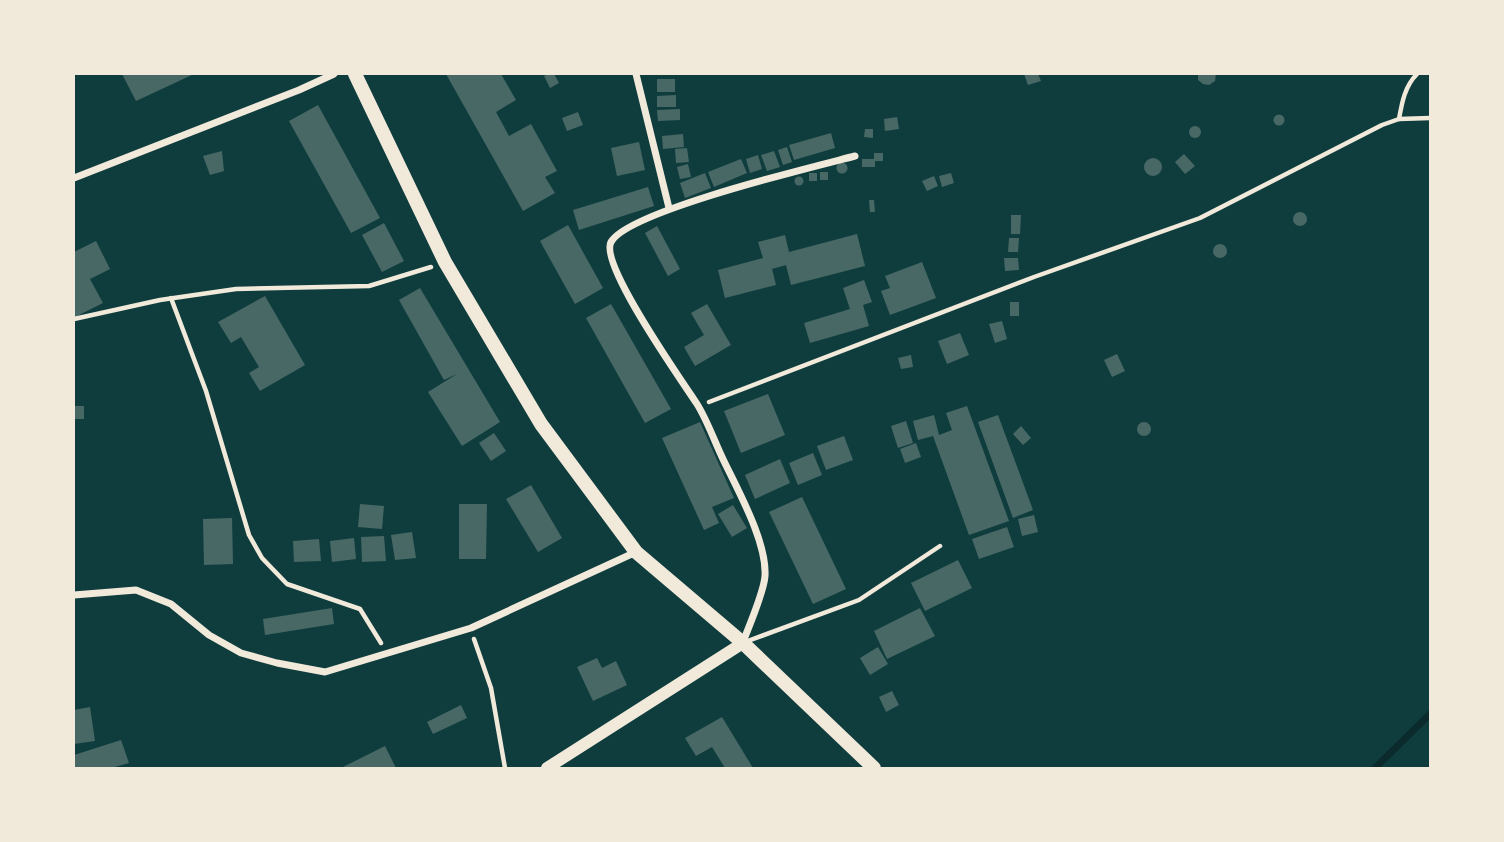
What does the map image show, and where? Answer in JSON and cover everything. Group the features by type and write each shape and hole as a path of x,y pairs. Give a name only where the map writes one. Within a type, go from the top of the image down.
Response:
{"main road":[{"path":"355,74 445,262 541,424 636,552 743,643 874,768"}],"street":[{"path":"74,178 334,74"},
{"path":"636,74 669,208"},
{"path":"547,768 743,643 765,577 754,525 698,406 654,342 620,279 608,251 610,242 620,232 669,208 855,156"},
{"path":"74,595 136,590 171,604 209,635 241,653 325,672 471,628 636,552"}],"lane":[{"path":"743,643 859,600 940,545"}],"path":[{"path":"1399,119 1410,81 1417,74"},
{"path":"698,406 1034,277 1200,218 1382,125 1399,119 1430,118"},
{"path":"74,319 171,298 236,289 369,286 445,262"},
{"path":"171,298 206,391 249,535 262,558 287,584 360,609 388,654"},
{"path":"471,628 491,688 505,768"}],"building":[{"path":"122,74 194,74 136,101"},
{"path":"446,74 501,74 516,100 496,112 509,136 531,124 557,171 545,177 555,193 523,211"},
{"path":"554,74 559,83 550,88 544,76"},
{"path":"1024,74 1038,74 1041,81 1028,85"},
{"path":"1198,74 1216,74 1215,81 1209,85 1203,84 1198,80"},
{"path":"657,79 675,79 675,92 657,92"},
{"path":"676,95 676,107 657,107 657,96"},
{"path":"318,105 380,218 351,233 289,121"},
{"path":"680,109 680,120 658,121 657,110"},
{"path":"578,112 583,125 567,131 562,118"},
{"path":"1279,114 1285,120 1279,126 1273,120"},
{"path":"897,117 899,129 885,131 884,119"},
{"path":"1195,126 1201,132 1195,138 1189,132"},
{"path":"865,129 873,129 873,138 864,137"},
{"path":"831,133 835,148 794,160 789,145"},
{"path":"683,134 684,147 663,149 662,136"},
{"path":"639,142 645,170 617,176 611,148"},
{"path":"787,147 792,162 783,165 778,150"},
{"path":"687,148 689,162 676,163 675,149"},
{"path":"222,151 224,171 210,175 203,156"},
{"path":"774,151 780,167 767,171 761,155"},
{"path":"874,153 883,153 883,161 875,161 875,167 862,167 862,159 874,159"},
{"path":"1184,154 1195,166 1185,174 1175,162"},
{"path":"758,155 762,169 750,173 746,159"},
{"path":"1153,158 1159,161 1162,167 1159,173 1153,176 1147,173 1144,167 1147,161"},
{"path":"741,159 747,173 714,187 708,172"},
{"path":"842,163 846,164 846,172 842,173 838,172 837,168 838,164"},
{"path":"688,164 691,177 680,179 677,167"},
{"path":"820,172 828,172 828,180 820,180"},
{"path":"705,173 711,188 685,198 680,183"},
{"path":"809,173 817,173 817,181 809,181"},
{"path":"951,173 954,183 942,187 939,176"},
{"path":"934,176 938,186 927,191 922,181"},
{"path":"799,177 803,181 799,185 795,181"},
{"path":"648,187 654,206 579,230 573,210"},
{"path":"869,200 874,200 875,212 870,212"},
{"path":"1297,212 1303,212 1307,219 1303,226 1297,226 1293,222 1293,216"},
{"path":"1011,215 1021,215 1020,234 1011,234"},
{"path":"384,223 404,261 382,272 362,235"},
{"path":"568,225 603,288 575,304 540,241"},
{"path":"657,226 680,269 668,276 645,233"},
{"path":"857,234 865,266 791,285 786,265 772,269 776,285 725,298 718,270 763,258 758,242 785,235 789,252"},
{"path":"1009,238 1019,238 1018,252 1008,252"},
{"path":"96,241 110,269 90,279 103,303 75,317 74,252"},
{"path":"1217,244 1223,244 1227,251 1223,258 1217,258 1213,254 1213,248"},
{"path":"1004,258 1018,258 1019,270 1005,271"},
{"path":"922,262 936,298 890,315 881,291 890,288 885,276"},
{"path":"864,280 872,302 863,305 869,326 810,343 804,323 850,309 843,288"},
{"path":"420,288 500,422 462,446 428,392 457,374 444,380 399,300"},
{"path":"265,296 305,365 260,391 249,373 259,367 241,337 231,343 218,322"},
{"path":"1010,302 1019,302 1019,316 1010,316"},
{"path":"611,304 671,409 645,423 586,318"},
{"path":"707,304 731,345 695,366 684,347 704,335 691,313"},
{"path":"1002,321 1007,339 995,343 989,324"},
{"path":"960,333 969,355 947,364 938,341"},
{"path":"1117,354 1125,371 1112,377 1104,360"},
{"path":"911,355 913,367 901,369 898,358"},
{"path":"768,394 785,435 741,453 724,411"},
{"path":"74,406 84,406 84,419 74,419"},
{"path":"967,406 1009,521 969,535 933,436 918,440 913,421 934,415 939,435 952,430 946,413"},
{"path":"998,415 1033,510 1013,518 978,422"},
{"path":"906,421 913,443 898,448 891,426"},
{"path":"700,422 734,498 712,507 719,523 704,530 662,438"},
{"path":"1141,422 1147,422 1151,429 1147,436 1141,436 1137,432 1137,426"},
{"path":"1021,426 1031,438 1023,445 1013,434"},
{"path":"494,433 506,451 491,461 479,443"},
{"path":"844,436 853,460 826,470 817,446"},
{"path":"916,443 921,457 905,463 900,449"},
{"path":"813,453 822,475 798,485 789,463"},
{"path":"780,459 790,483 755,499 745,475"},
{"path":"531,485 562,538 538,552 506,499"},
{"path":"802,497 846,589 813,604 769,512"},
{"path":"360,504 384,506 382,529 358,527"},
{"path":"459,504 487,504 486,559 459,559"},
{"path":"733,505 747,528 732,537 718,514"},
{"path":"1034,515 1038,532 1022,536 1018,519"},
{"path":"232,518 233,564 204,565 203,519"},
{"path":"1007,527 1014,547 979,559 972,539"},
{"path":"412,532 416,558 395,560 391,535"},
{"path":"384,536 386,561 362,562 361,537"},
{"path":"354,538 356,559 332,562 330,541"},
{"path":"319,539 321,561 294,562 293,541"},
{"path":"958,560 972,588 925,611 911,583"},
{"path":"332,608 334,624 265,635 263,619"},
{"path":"920,608 935,636 887,659 874,631"},
{"path":"878,647 888,664 870,675 860,658"},
{"path":"597,658 602,668 616,661 627,685 593,701 577,667"},
{"path":"892,691 899,705 886,712 879,697"},
{"path":"461,705 467,718 433,734 427,722"},
{"path":"90,707 95,741 74,744 74,710"},
{"path":"722,717 753,768 725,768 712,747 696,756 685,738"},
{"path":"121,740 129,763 111,768 74,768 74,755"},
{"path":"385,746 396,768 341,768"}],"waterway":[{"path":"1375,768 1430,714"}]}
